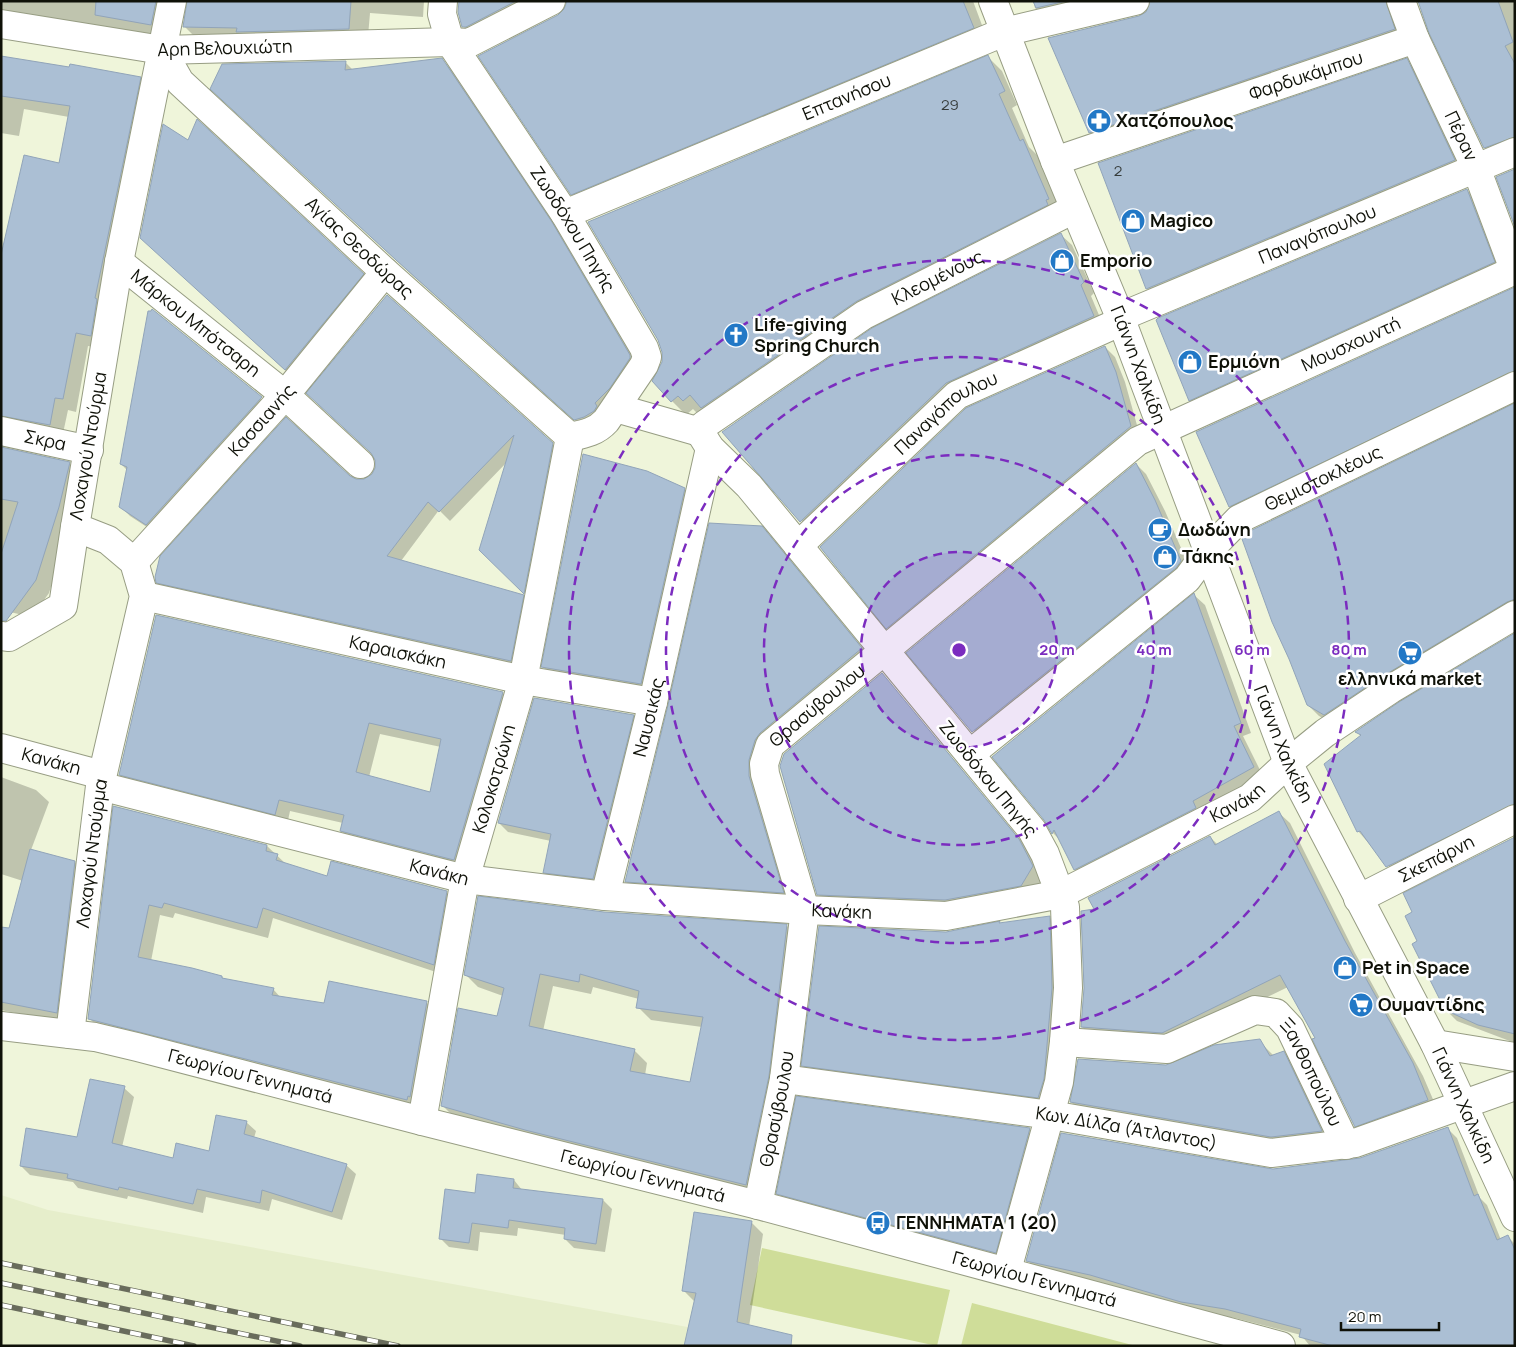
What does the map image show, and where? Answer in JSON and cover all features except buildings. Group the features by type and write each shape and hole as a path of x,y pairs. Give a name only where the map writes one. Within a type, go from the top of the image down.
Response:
{"street":[{"name":"Λοχαγού Ντούρμα","path":"70,1034 101,781 144,596 134,562 108,540 75,527 120,262 172,1"},
{"name":"Ζωοδόχου Πηγής","path":"444,1 442,14 450,42 565,214 644,348 646,357 644,365 616,408 600,427 588,433 570,437"},
{"name":"Αρη Βελουχιώτη","path":"1,24 162,50 450,42 470,44 551,1"},
{"name":"Γιάννη Χαλκίδη","path":"993,1 1054,161 1121,319 1207,552 1288,763 1435,1044 1515,1217"},
{"name":"Επτανήσου","path":"565,214 1004,32 1135,1"},
{"name":"Πέραν","path":"1401,1 1415,39 1476,168 1515,271"},
{"name":"Φαρδυκάμπου","path":"1054,161 1415,39"},
{"name":"Αγίας Θεοδώρας","path":"162,50 180,82 385,272 570,437"},
{"name":"Παναγόπουλου","path":"798,546 957,395 1121,319 1515,152"},
{"name":"Κλεομένους","path":"705,440 704,425 864,315 1074,209"},
{"name":"Μάρκου Μπότσαρη","path":"120,262 285,395 360,464"},
{"name":"Μουσχουντή","path":"1161,428 1515,271"},
{"name":"Κασσιανής","path":"134,562 285,395 385,272"},
{"name":"Θεμιστοκλέους","path":"970,754 1187,579 1207,552 1239,519 1515,386"},
{"path":"616,408 705,440"},
{"name":"Θρασύβουλου","path":"758,1205 784,1079 805,910 765,774 766,754 777,738 885,652 1138,440 1161,428"},
{"name":"Σκρα","path":"1,431 89,450"},
{"name":"Κολοκοτρώνη","path":"422,1121 464,879 523,680 570,437"},
{"name":"Ζωοδόχου Πηγής","path":"705,440 749,486 1032,830 1046,854 1061,894 1066,912 1068,937 1064,1042 1051,1115 1007,1270"},
{"name":"Ναυσικάς","path":"605,896 653,702 690,538 705,440"},
{"path":"1,636 8,638 63,606 75,527"},
{"name":"Καραισκάκη","path":"144,596 523,680 653,702"},
{"name":"Κανάκη","path":"1,748 101,781 464,879 605,896 805,910 946,916 1061,894 1255,795 1288,763 1325,734 1391,689 1515,615"},
{"name":"Σκεπάρνη","path":"1358,899 1515,819"},
{"name":"Ξανθοπούλου","path":"1064,1042 1167,1049 1244,1013 1260,1010 1276,1013 1290,1028 1346,1145"},
{"name":"Γεωργίου Γεννηματά","path":"1,1026 70,1034 137,1047 1007,1270 1281,1346"},
{"path":"1435,1044 1515,1057"},
{"name":"Κων. Δίλζα (Άτλαντος)","path":"784,1079 1051,1115 1271,1153 1355,1143 1515,1086"}],"shaded area":[{"path":"1,1195 48,1210 791,1346 1,1346"}],"green space":[{"path":"762,1248 950,1290 937,1346 750,1305"},
{"path":"972,1303 1136,1346 961,1346"}],"railway":[{"path":"1,1263 398,1346"},
{"path":"1,1283 300,1346"},
{"path":"1,1305 194,1346"}],"place":[{"name":"Χατζόπουλος","path":"1099,121"},
{"name":"Magico","path":"1133,221"},
{"name":"Emporio","path":"1062,261"},
{"name":"Life-giving Spring Church","path":"736,335"},
{"name":"Ερμιόνη","path":"1190,362"},
{"name":"Δωδώνη","path":"1160,530"},
{"name":"Τάκης","path":"1165,557"},
{"name":"ελληνικά market","path":"1410,653"},
{"name":"Pet in Space","path":"1345,968"},
{"name":"Ουμαντίδης","path":"1361,1005"},
{"name":"ΓΕΝΝΗΜΑΤΑ 1 (20)","path":"878,1223"}]}
